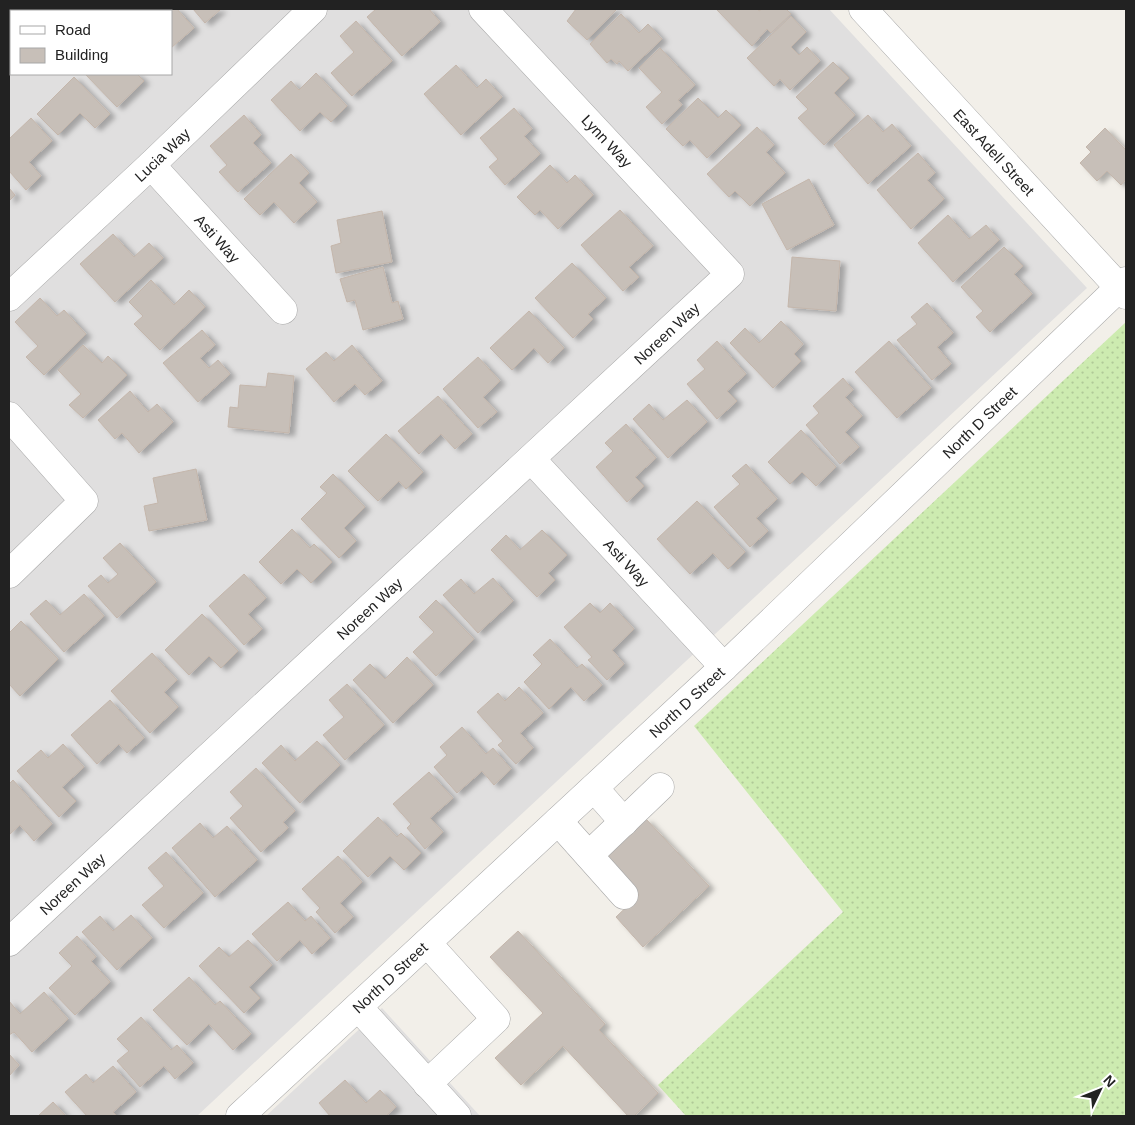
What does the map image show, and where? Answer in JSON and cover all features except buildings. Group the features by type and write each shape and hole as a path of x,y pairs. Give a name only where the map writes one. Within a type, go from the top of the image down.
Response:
{"street":[{"name":"Lucia Way","path":"9,297 151,165 313,9"},
{"name":"Lynn Way","path":"484,9 730,274"},
{"name":"East Adell Street","path":"863,9 1124,288"},
{"name":"Asti Way","path":"151,165 283,310"},
{"name":"Noreen Way","path":"10,937 730,274"},
{"name":"North D Street","path":"240,1116 724,667 1124,288"},
{"path":"9,416 84,502 9,574"},
{"name":"Asti Way","path":"531,459 724,667"},
{"path":"589,856 660,787"},
{"path":"594,788 624,822"},
{"path":"558,821 624,895"},
{"path":"427,943 496,1019 427,1084"},
{"path":"358,1007 457,1116"}],"shaded area":[{"path":"9,9 829,9 1087,288 197,1116 9,1116"},
{"path":"382,1008 480,1116 266,1116"}],"green space":[{"path":"1126,322 1126,1116 686,1116 658,1085 843,912 694,726"}]}
